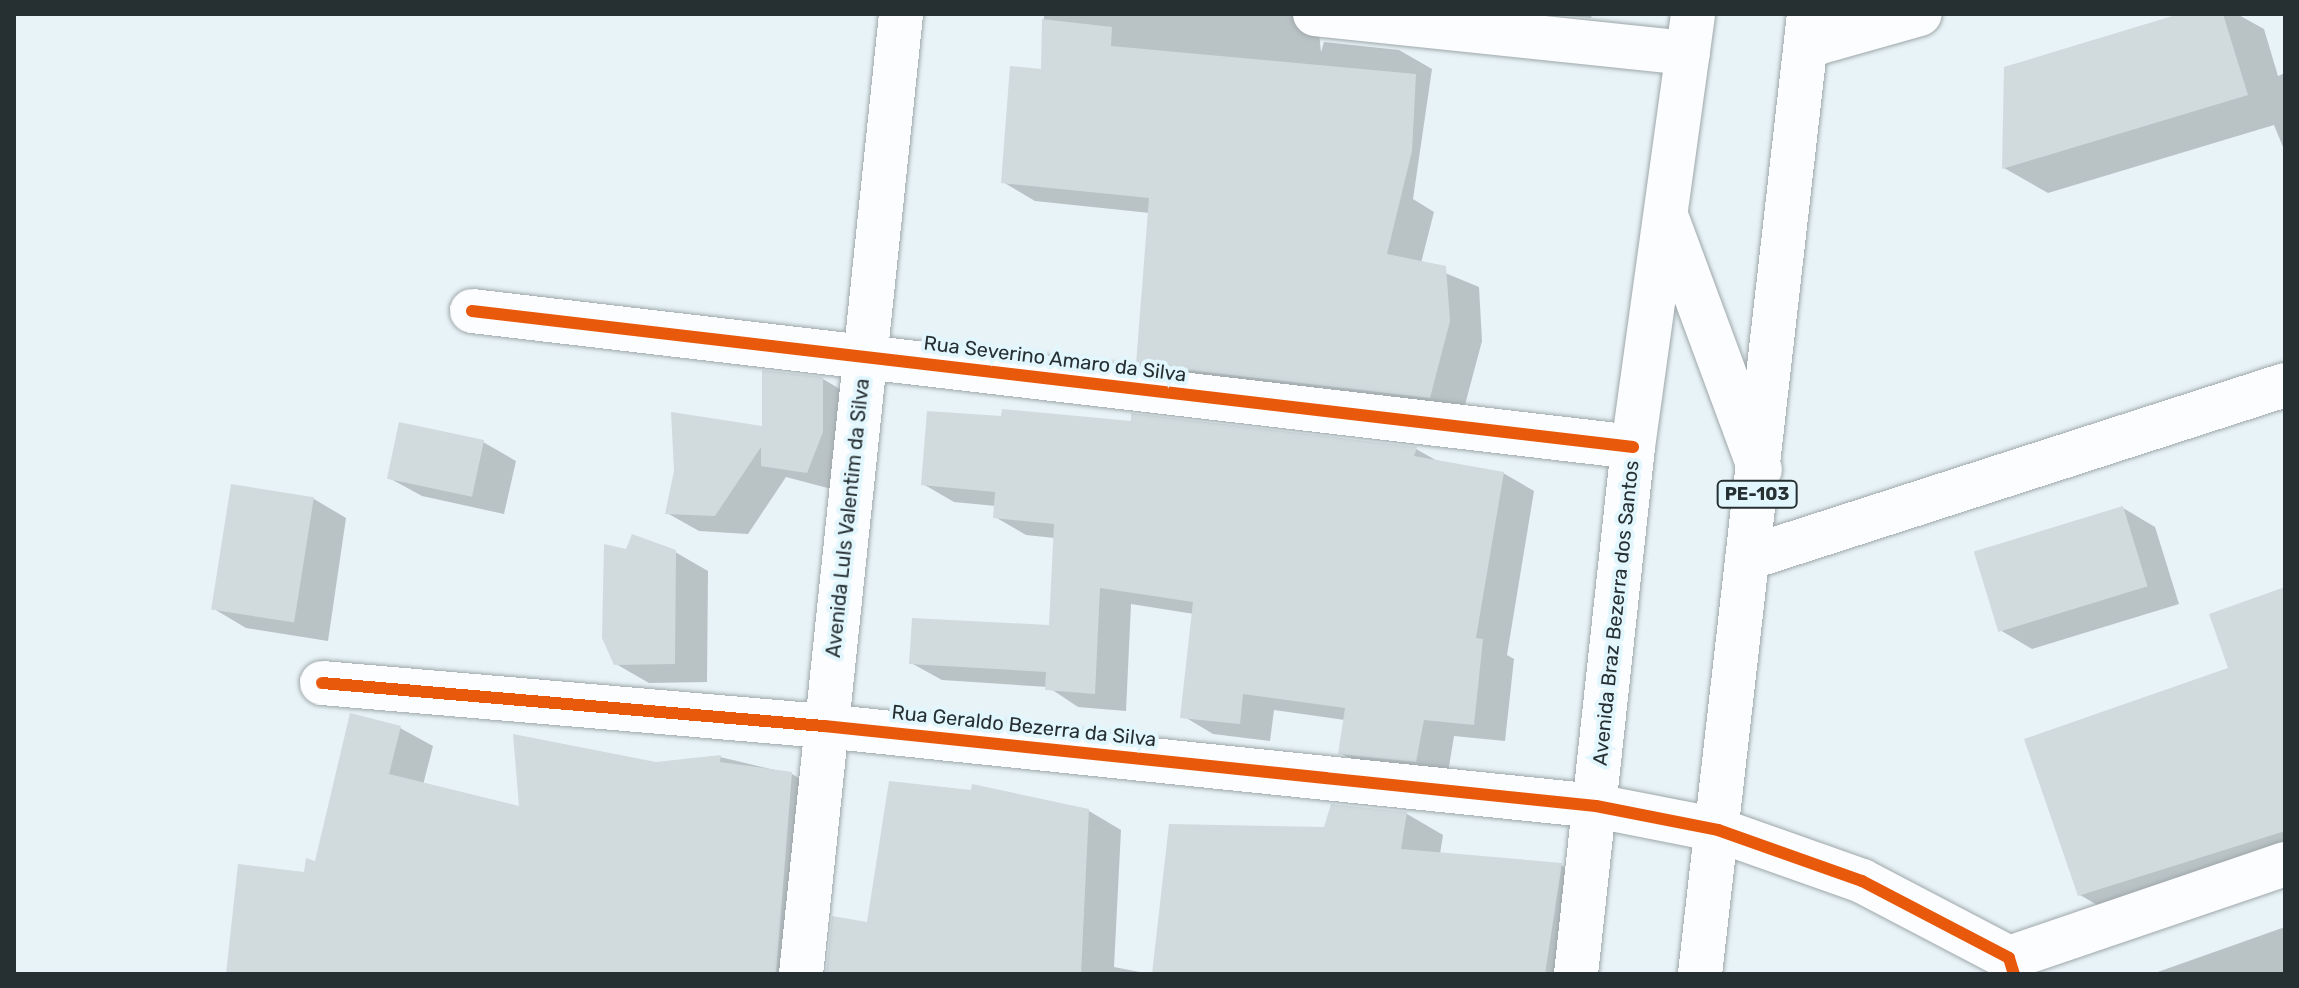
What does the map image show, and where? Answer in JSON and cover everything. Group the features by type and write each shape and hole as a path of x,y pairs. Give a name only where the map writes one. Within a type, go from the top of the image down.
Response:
{"street":[{"name":"Avenida LuIs Valentim da Silva","path":"801,974 824,726 901,14"},
{"path":"1315,14 1690,33"},
{"path":"1808,30 1920,14"},
{"name":"PE-103","path":"1700,974 1808,30"},
{"name":"Avenida Braz Bezerra dos Santos","path":"1576,974 1633,447 1690,33"},
{"path":"1666,215 1760,470"},
{"name":"Rua Severino Amaro da Silva","path":"472,311 1633,447"},
{"path":"1748,558 2285,385"},
{"name":"Rua Geraldo Bezerra da Silva","path":"322,683 824,726 1596,806 1718,830 1862,881 2011,966"},
{"path":"2011,966 2285,864"}],"building":[{"path":"2179,14 2223,14 2248,95 2002,169 2004,67"},
{"path":"1042,19 1112,27 1111,46 1416,74 1412,151 1387,254 1446,266 1450,321 1430,398 1136,364 1149,198 1001,183 1010,66 1041,69"},
{"path":"762,370 823,377 823,432 807,473 761,466 761,447 715,516 665,514 674,471 671,412 762,426"},
{"path":"1002,409 1131,421 1131,413 1417,447 1414,456 1504,472 1476,638 1483,639 1474,725 1424,720 1416,762 1338,754 1345,708 1243,694 1240,724 1180,718 1193,602 1100,588 1095,694 1045,690 1046,672 909,664 912,618 1049,625 1054,524 993,518 995,492 921,485 927,411 1001,416"},
{"path":"399,422 484,440 472,497 387,479"},
{"path":"231,484 314,497 294,623 211,609"},
{"path":"2123,506 2148,586 1998,632 1974,552"},
{"path":"632,534 676,550 675,664 614,665 602,638 604,544 626,549"},
{"path":"2285,587 2285,831 2078,896 2024,739 2228,668 2209,614"},
{"path":"350,713 401,726 389,774 519,806 513,734 656,762 721,755 720,762 792,772 776,974 226,974 238,864 304,872 306,858 315,861"},
{"path":"889,781 971,790 972,784 1089,809 1081,974 826,974 832,916 867,922"},
{"path":"1331,804 1407,812 1401,849 1562,863 1545,974 1152,974 1169,824 1324,827"}],"cycle path":[{"path":"472,311 1633,447"},
{"path":"322,683 824,726 1596,806 1718,830 1862,881 2009,958 2014,974"}]}
